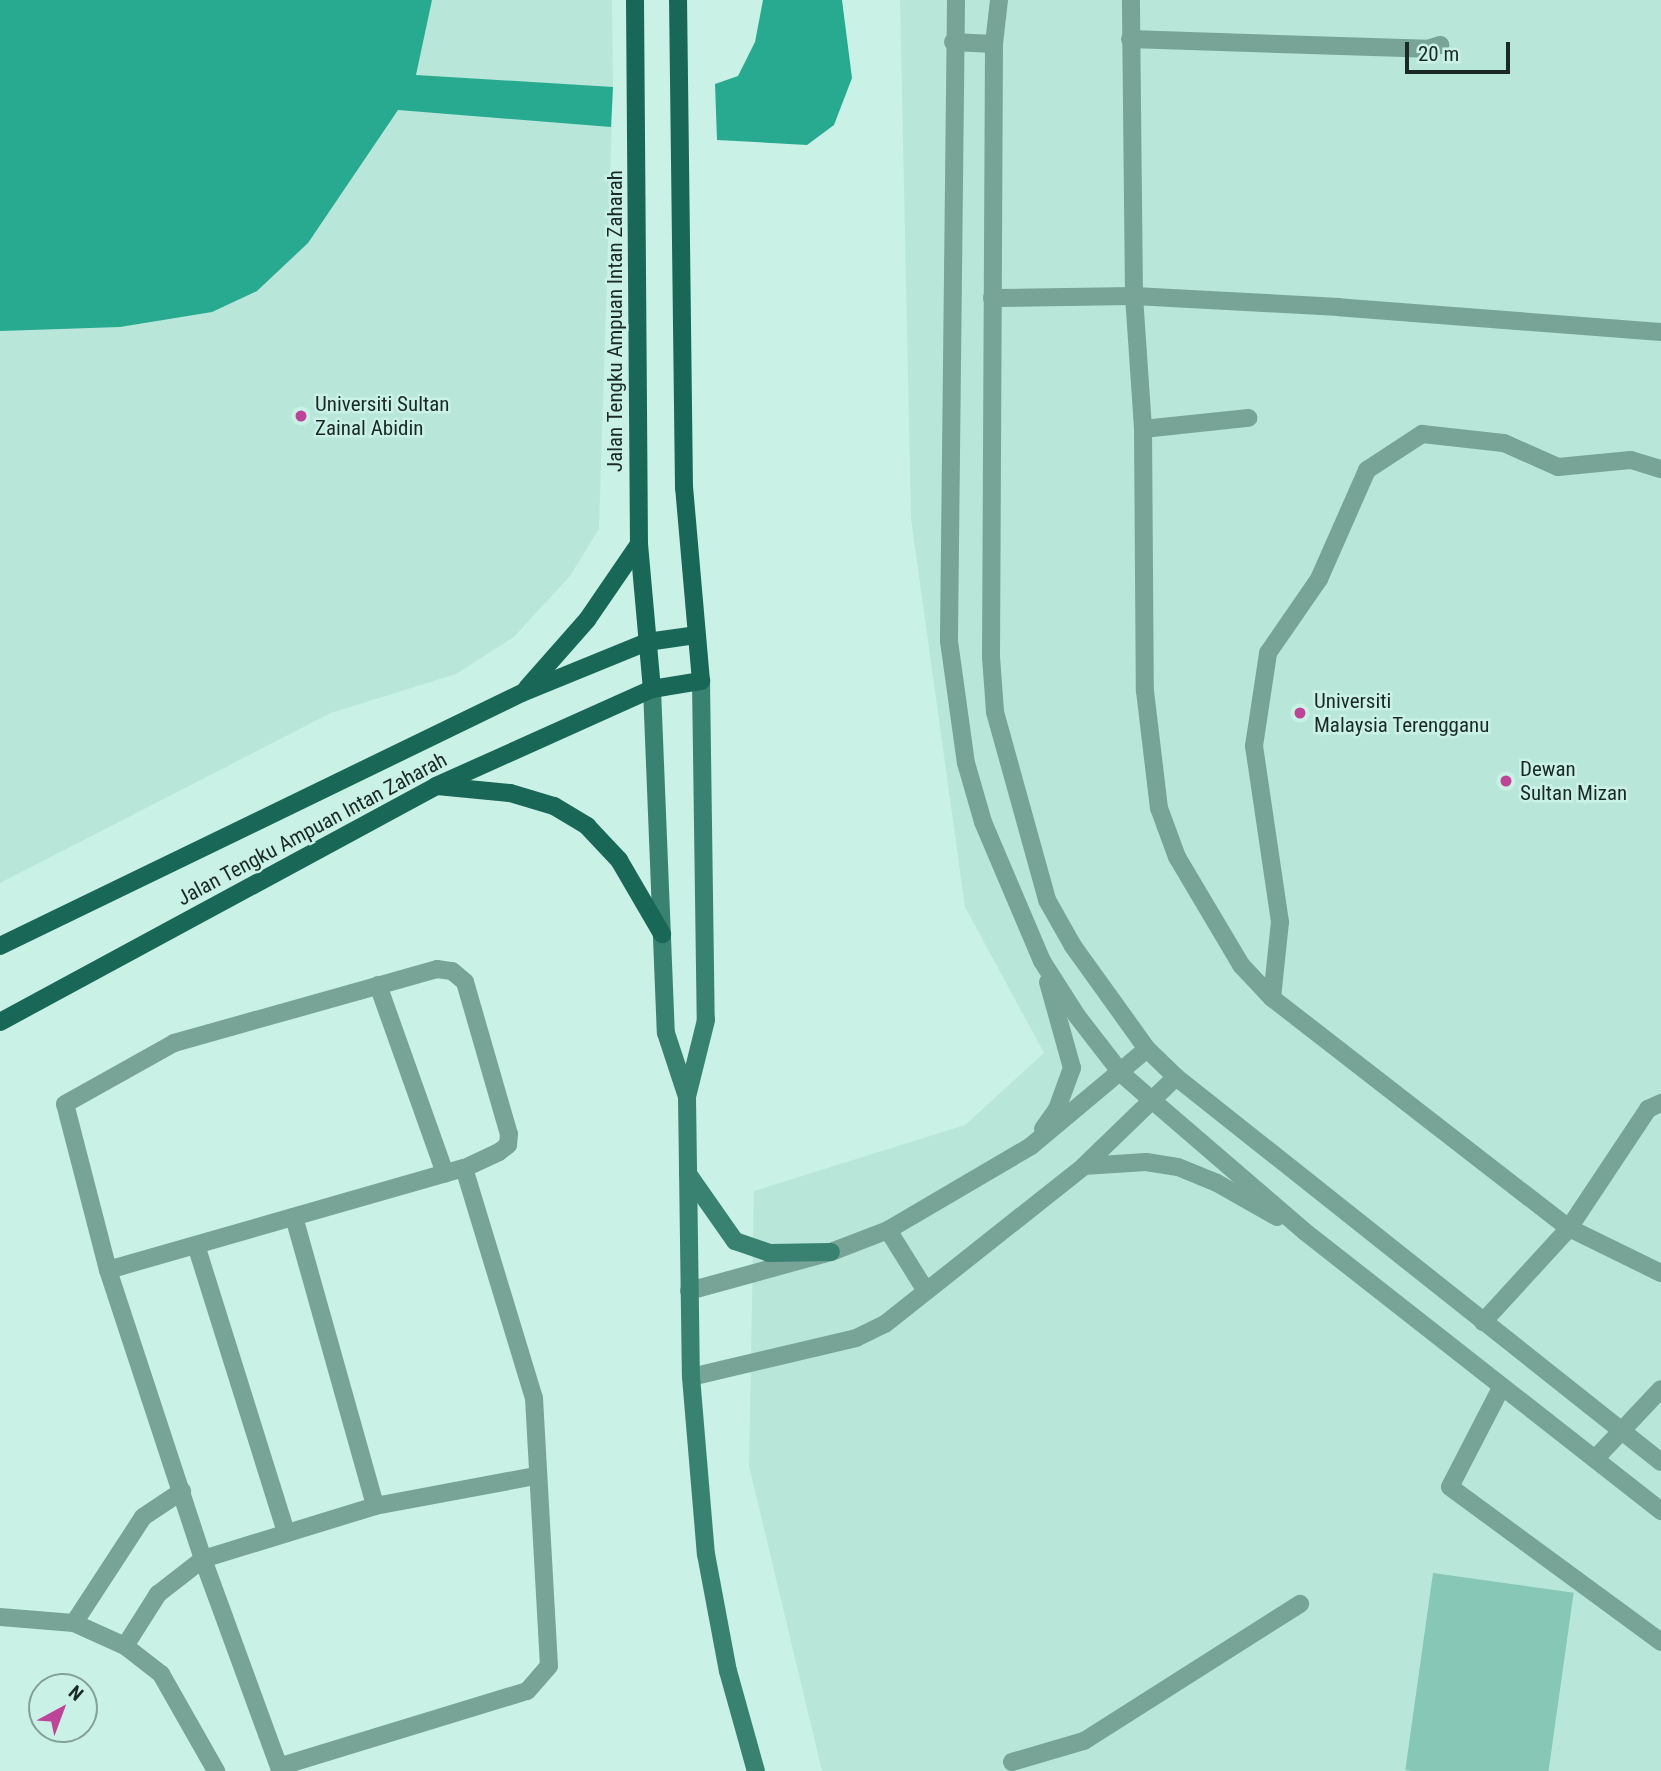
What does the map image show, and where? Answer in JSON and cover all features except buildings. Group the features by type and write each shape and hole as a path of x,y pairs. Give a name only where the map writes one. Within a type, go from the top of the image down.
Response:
{"main road":[{"name":"Jalan Tengku Ampuan Intan Zaharah","path":"635,0 639,544 652,689"},
{"path":"678,0 684,488 701,681 706,1020 687,1097 691,1377 706,1554 728,1671 756,1771"},
{"path":"522,693 567,647 639,544"},
{"name":"Jalan Tengku Ampuan Intan Zaharah","path":"0,946 522,693 647,642 696,635"},
{"name":"Jalan Tengku Ampuan Intan Zaharah","path":"0,1022 436,786 652,689 701,681"},
{"path":"652,689 666,1033 687,1097"},
{"path":"436,786 510,793 554,806 587,825 619,860 662,934"},
{"path":"688,1174 735,1241 769,1253 831,1252"}],"street":[{"path":"956,0 953,42 949,641 966,763 983,822 1042,961 1072,1068 1057,1109 1031,1146"},
{"path":"999,0 994,44 991,657 995,712 1046,900 1073,946 1147,1049 1177,1077 1661,1462"},
{"path":"1131,0 1134,296 1143,429 1145,691 1159,808 1177,857 1241,965 1272,998 1569,1228 1661,1273"},
{"path":"1130,39 1427,49 1440,45"},
{"path":"953,42 994,44"},
{"path":"992,298 1134,296 1339,307 1661,332"},
{"path":"1143,429 1248,418"},
{"path":"1272,998 1280,922 1254,746 1268,653 1319,579 1367,470 1422,434 1504,443 1558,467 1631,460 1661,469"},
{"path":"1042,961 1077,1016 1122,1074 1304,1231 1661,1511"},
{"path":"108,1270 464,1168 508,1145 509,1134 465,982 452,971 437,968 174,1043 65,1104 108,1270 183,1492 202,1559 279,1767 527,1691 541,1681 549,1666 535,1476 534,1398 464,1168"},
{"path":"378,985 445,1173"},
{"path":"690,1291 831,1252 888,1230 1031,1146 1122,1074 1147,1049"},
{"path":"691,1377 856,1338 885,1324 1084,1166 1177,1077"},
{"path":"1483,1322 1569,1228 1648,1109 1661,1103"},
{"path":"1084,1166 1146,1161 1178,1167 1217,1183 1304,1231"},
{"path":"294,1217 375,1506"},
{"path":"888,1230 926,1291"},
{"path":"196,1245 286,1532"},
{"path":"1501,1388 1450,1487 1661,1642"},
{"path":"1595,1459 1661,1389"},
{"path":"125,1646 158,1594 202,1559 375,1506 535,1476"},
{"path":"74,1623 144,1517 183,1492"},
{"path":"1012,1762 1084,1741 1300,1604"},
{"path":"0,1617 74,1623 125,1646 161,1674 215,1771"}],"shaded area":[{"name":"Universiti Sultan Zainal Abidin","path":"0,0 612,0 613,87 599,529 570,576 514,637 456,674 331,713 0,883"},
{"path":"0,0 432,0 416,75 613,87 611,127 398,110 308,243 257,291 212,312 120,327 0,331"},
{"path":"763,0 842,0 852,78 834,125 807,145 717,140 715,84 738,76 755,42"},
{"name":"Universiti Malaysia Terengganu","path":"900,0 1661,0 1661,1771 822,1771 749,1466 754,1191 965,1125 1044,1053 965,907 911,519"},
{"path":"1433,1573 1574,1593 1549,1771 1405,1770"}],"place":[{"name":"Universiti Sultan Zainal Abidin","path":"301,416"},
{"name":"Universiti Malaysia Terengganu","path":"1300,713"},
{"name":"Dewan Sultan Mizan","path":"1506,781"}]}
